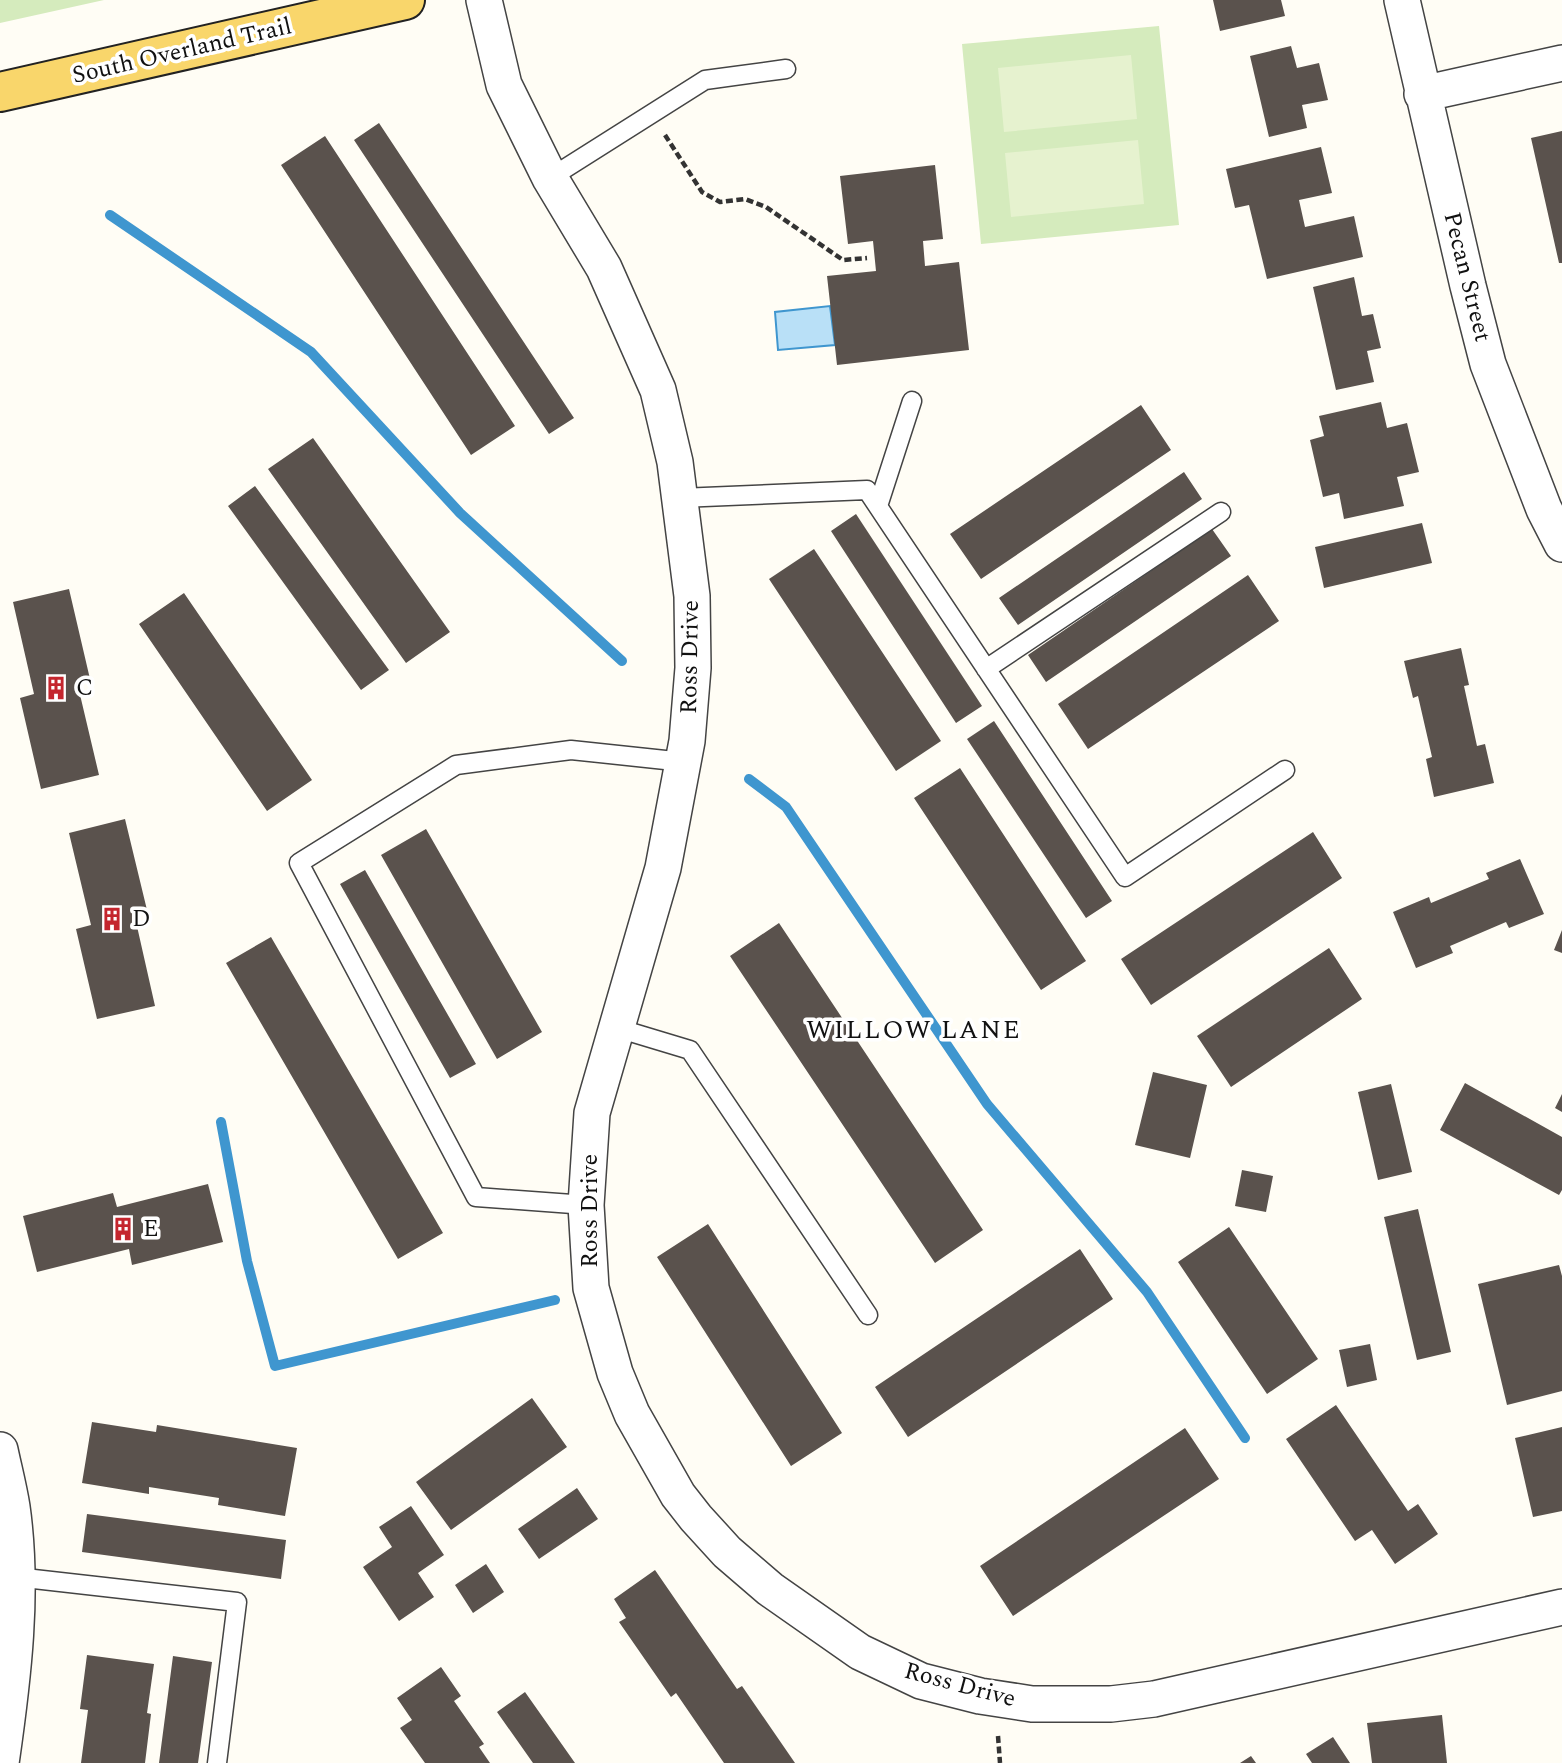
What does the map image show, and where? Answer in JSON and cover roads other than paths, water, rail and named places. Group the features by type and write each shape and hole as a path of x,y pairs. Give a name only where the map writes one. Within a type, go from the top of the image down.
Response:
{"main road":[{"name":"South Overland Trail","path":"0,92 405,0"}],"street":[{"name":"Ross Drive","path":"484,0 504,85 550,178 604,268 658,390 675,462 680,498 692,596 693,668 684,762 663,868 592,1113 586,1205 591,1288 615,1373 632,1414 678,1495 727,1552 770,1589 860,1653 921,1681 980,1696 1032,1704 1122,1703 1154,1699 1562,1608"},
{"name":"Pecan Street","path":"1402,0 1422,94 1489,364 1544,509 1562,544"},
{"path":"1422,94 1562,63"},
{"path":"0,1450 12,1508 16,1577 13,1660 1,1763"}],"lane":[{"path":"550,178 705,80 786,69"},
{"path":"878,506 912,401"},
{"path":"680,498 867,490 1125,877 1284,770"},
{"path":"986,668 1221,512"},
{"path":"586,1205 477,1198 299,863 456,765 571,750 684,762"},
{"path":"617,1028 690,1050 868,1315"},
{"path":"16,1577 237,1602 217,1763"}],"water":[{"path":"830,306 835,345 778,350 775,312"}],"waterway":[{"path":"110,215 311,352 460,513 622,661"},
{"path":"749,779 786,807 987,1104 1147,1292 1245,1438"},
{"path":"221,1122 247,1261 275,1366 555,1300"}],"place":[{"name":"C","path":"56,688"},
{"name":"D","path":"112,919"},
{"name":"E","path":"123,1229"}],"district":[{"name":"WILLOW LANE","path":"914,1030"}]}
